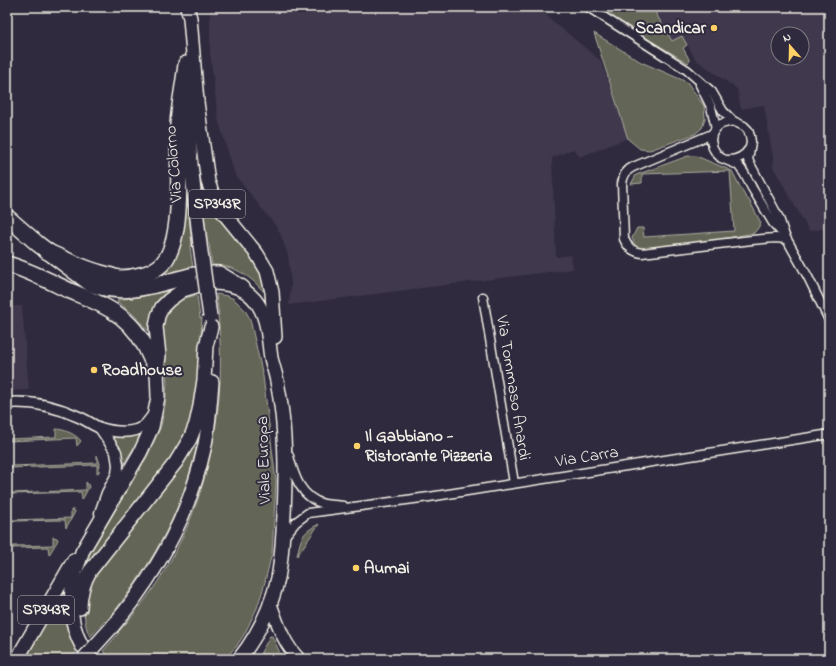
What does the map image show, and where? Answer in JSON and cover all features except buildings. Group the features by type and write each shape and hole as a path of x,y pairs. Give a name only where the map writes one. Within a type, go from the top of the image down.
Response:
{"highway":[{"path":"46,251 89,270 118,278 145,274 162,264 169,252 175,229 179,172 178,124 186,64"},
{"path":"7,217 46,251 91,284 114,290 138,289 195,280"},
{"path":"7,264 40,276 119,315 142,338 158,372"},
{"path":"214,278 219,274 242,288"}],"main road":[{"name":"Via Colorno","path":"186,7 186,64 190,142 200,244 210,322"},
{"name":"SP343R","path":"186,7 190,18 196,95 208,182 217,204 257,254 269,276 272,292 278,387"},
{"name":"SP343R","path":"84,649 74,628 72,606 74,579 82,552 144,446 150,433 156,412 158,397 159,356 156,327 158,316 162,308 169,300 195,280"},
{"name":"Viale Europa","path":"239,659 256,635 270,603 277,578 283,539 285,489 283,428 278,387 271,358 268,333 263,314 255,300 242,288"},
{"path":"84,649 112,627 142,589 158,564 180,523 196,480 204,449 209,412 212,362 210,322"},
{"path":"84,649 80,620 80,601 84,583 95,565 182,454 190,439 196,424 200,406 210,322"},
{"name":"SP343R","path":"17,659 74,560 82,552"},
{"path":"270,603 283,639 299,659"}],"street":[{"path":"588,7 669,58 712,92 723,111 733,121 744,126 748,130 750,136 748,160 779,218 785,238"},
{"path":"695,78 705,93 711,107 714,131 711,141 716,154 721,158 738,165 744,173 773,223 785,238 808,277 829,320"},
{"path":"733,121 726,122 714,131 633,167 626,172 622,184 624,239 630,249 642,253 785,238"},
{"path":"728,160 741,158 749,148"},
{"name":"Via Tommaso Anardi","path":"484,298 514,483"},
{"path":"7,402 42,405 79,417 100,428 118,432 135,430 144,426 156,412"},
{"path":"90,538 107,493 117,474 118,464 116,452 100,428"},
{"name":"Via Carra","path":"283,428 289,457 300,488 309,497 324,504 355,507"},
{"name":"Via Carra","path":"283,539 296,522 308,513 514,483 827,434"}],"shaded area":[{"path":"210,7 538,7 601,61 628,138 580,157 573,149 552,158 556,257 571,255 573,269 289,305 291,284 288,255 280,233 235,175 218,119 210,53"},
{"path":"652,7 829,7 829,228 809,231 772,165 774,164 764,105 741,109 737,89 696,60 682,36 672,41"},
{"path":"7,306 22,306 29,390 7,391"}],"green space":[{"path":"595,7 652,7 672,41 682,36 687,45 683,48 690,61 688,63"},
{"path":"594,33 641,62 687,82 704,106 705,119 702,128 695,134 650,150 640,149 628,139"},
{"path":"688,156 696,156 732,171 761,223 754,233 650,252 636,247 632,238 637,228 643,228 644,237 734,231 730,171 642,174 642,183 631,184 636,175"},
{"path":"185,174 193,268 147,279 159,271"},
{"path":"201,174 204,191 208,200 255,263 266,289 265,291 263,291 252,280 234,269 220,265 212,265 209,244 207,243"},
{"path":"166,291 168,292 153,311 149,332 134,315 117,300 138,297"},
{"path":"216,294 234,299 245,310 250,319 263,376 276,481 272,553 264,586 257,608 245,633 236,647 224,659 111,659 103,651 146,599 169,563 188,525 202,485 213,443 219,401 219,315"},
{"path":"197,295 200,318 202,318 196,407 181,446 86,569 84,567 86,560 148,455 161,426 167,383 161,322 169,307 180,299"},
{"path":"56,429 70,433 81,441 77,446 76,438 9,441 9,439 56,437"},
{"path":"140,434 136,444 124,463 121,453 112,437"},
{"path":"193,447 196,449 182,497 162,540 122,602 106,622 105,621 90,637 85,624 85,603 88,582"},
{"path":"97,455 100,464 99,472 97,473 97,465 10,468 10,466 97,463"},
{"path":"86,482 89,487 82,500 81,492 11,494 86,490"},
{"path":"71,510 74,510 75,512 66,528 65,520 12,521 71,518"},
{"path":"319,524 297,556 305,533"},
{"path":"53,537 57,538 58,540 49,555 48,547 13,548 13,546 53,545"},
{"path":"61,598 64,600 69,633 78,650 70,659 24,659 59,599"},
{"path":"270,636 272,636 281,655 260,654"}],"place":[{"name":"Scandicar","path":"714,28"},
{"name":"Roadhouse","path":"94,370"},
{"name":"Il Gabbiano - Ristorante Pizzeria","path":"357,446"},
{"name":"Aumai","path":"356,568"}]}
